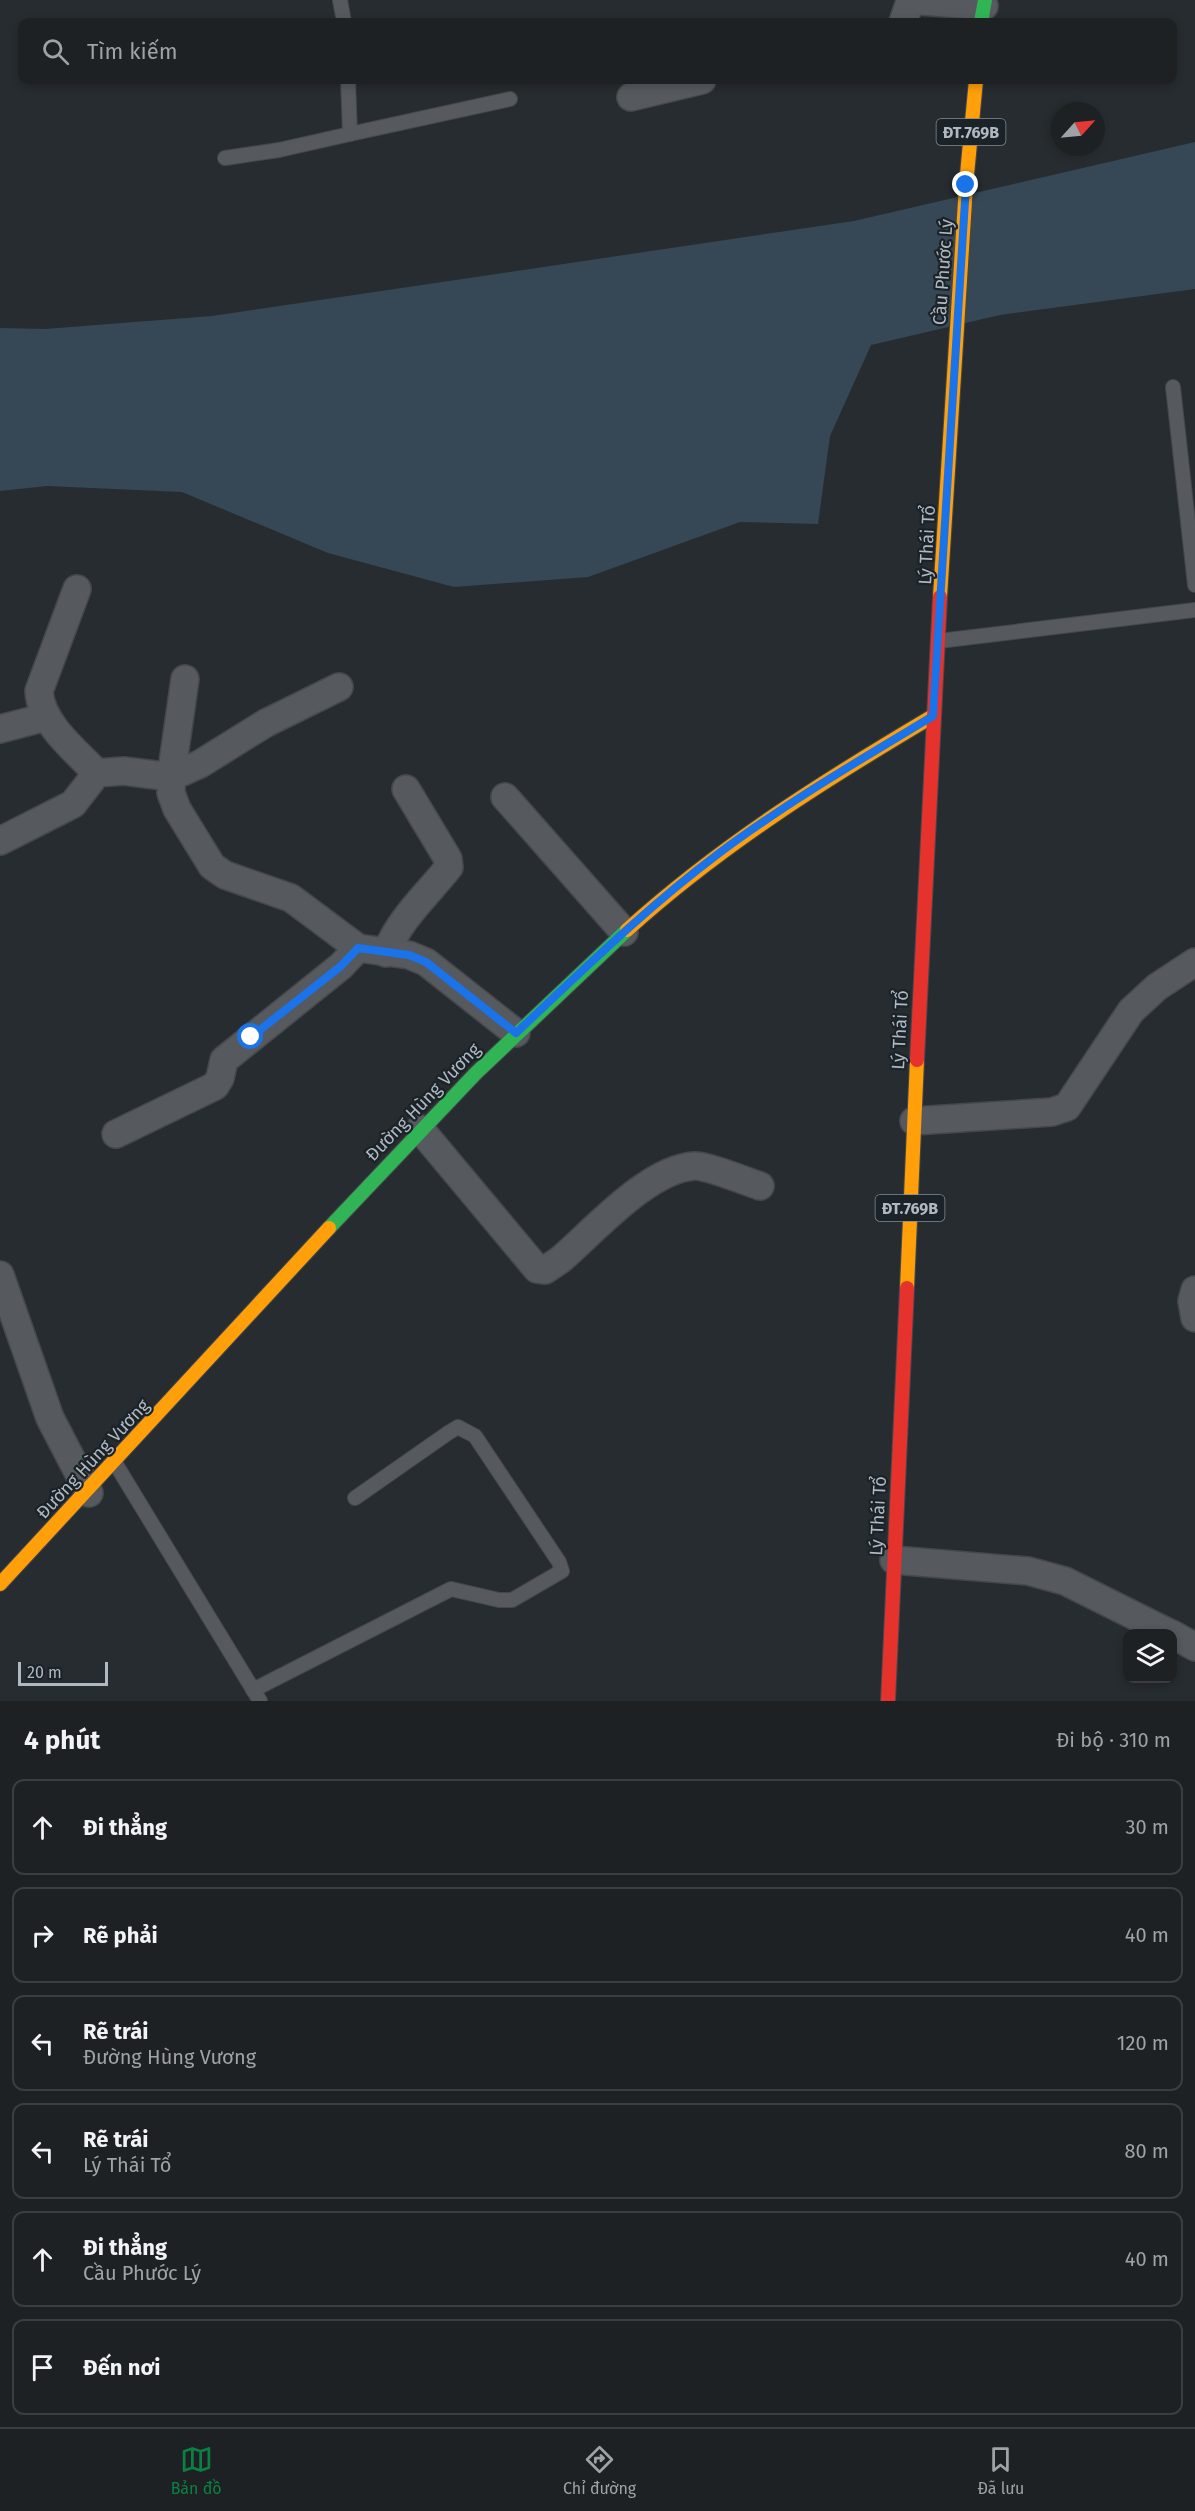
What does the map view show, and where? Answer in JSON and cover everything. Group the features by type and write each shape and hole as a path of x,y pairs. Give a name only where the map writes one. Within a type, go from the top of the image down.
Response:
{"main road":[{"name":"Cầu Phước Lý","path":"955,361 966,185 976,84"},
{"name":"Lý Thái Tổ","path":"888,1701 933,716 955,361"},
{"name":"Đường Hùng Vương","path":"0,1584 116,1463 294,1264 420,1130 516,1033 624,932 718,854 811,790 933,716"}],"street":[{"path":"904,18 910,3 921,1 983,9"},
{"path":"631,97 685,84"},
{"path":"77,589 39,691 40,705 46,717 97,773"},
{"path":"185,679 171,777 171,793 177,809 212,866 225,875 291,898 358,948 409,955 426,962 516,1033"},
{"path":"0,841 73,804 97,773 124,771 171,777 193,768 266,723 339,687"},
{"path":"0,729 46,717"},
{"path":"386,953 394,932 415,904 449,867 448,859 406,789"},
{"path":"504,797 624,932"},
{"path":"116,1134 215,1086 220,1078 224,1060 341,966 358,948"},
{"path":"914,1121 1052,1112 1067,1107 1131,1011 1157,987 1195,962"},
{"path":"420,1130 537,1269 545,1270 560,1260 647,1184 668,1172 695,1166 760,1186"},
{"path":"0,1275 50,1418 88,1493"},
{"path":"1195,1290 1192,1301 1195,1318"},
{"path":"894,1560 1028,1571 1065,1581 1184,1637"}],"lane":[{"path":"339,0 343,18"},
{"path":"348,84 350,134"},
{"path":"225,158 279,150 510,99"},
{"path":"1173,387 1195,585"},
{"path":"939,641 1195,610"},
{"path":"116,1463 256,1695 451,1589 512,1600 562,1571 559,1562 475,1436 465,1429 458,1427 448,1433 355,1498"}],"water":[{"path":"1195,142 1195,289 1000,315 871,345 830,436 818,524 740,522 588,577 454,587 328,553 182,492 47,486 0,491 0,328 45,329 212,316 854,221"}],"traffic: fast":[{"path":"982,18 985,0"},
{"path":"329,1228 476,1073 627,930"}],"traffic: slow":[{"path":"940,597 966,185 976,84"},
{"path":"627,930 699,870 775,815 853,764 933,716"},
{"path":"907,1288 917,1060"},
{"path":"0,1584 329,1228"}],"traffic: jam":[{"path":"917,1060 940,597"},
{"path":"888,1701 907,1288"}],"route":[{"path":"251,1037 341,966 358,948 409,955 426,962 516,1033 624,932 718,854 811,790 933,716 966,185"}]}
